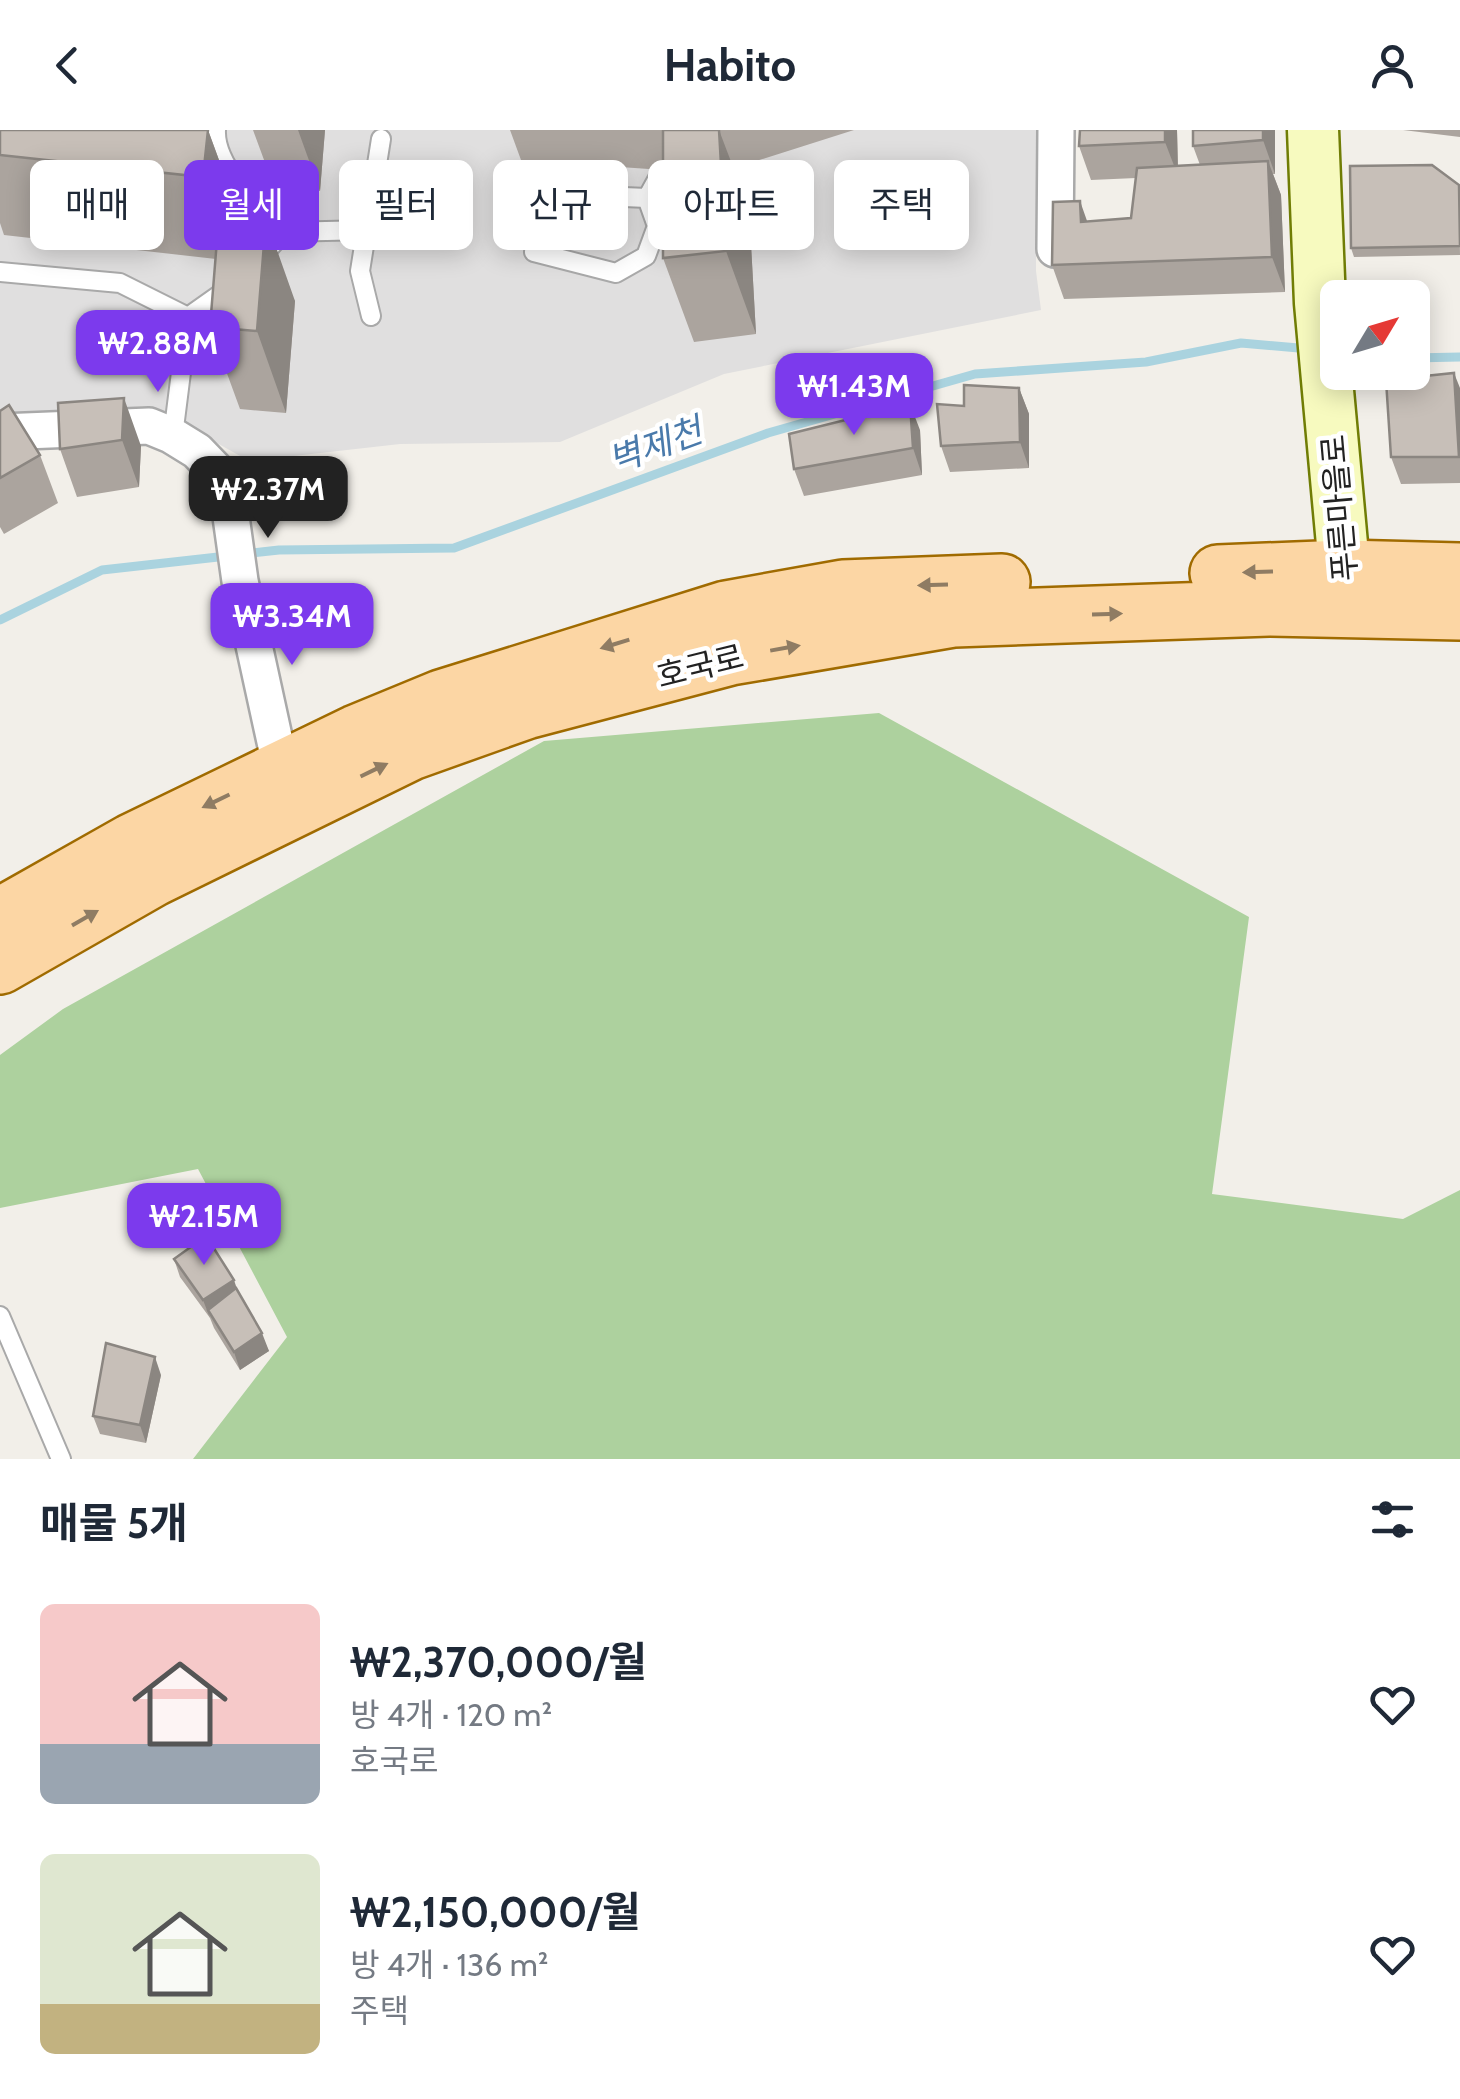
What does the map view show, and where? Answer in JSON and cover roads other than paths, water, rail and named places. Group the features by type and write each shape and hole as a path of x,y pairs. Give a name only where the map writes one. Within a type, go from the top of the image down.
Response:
{"main road":[{"name":"호국로","path":"0,966 154,878 394,760 526,711 731,657 954,619 1269,608 1346,589 1460,571"},
{"name":"호국로","path":"0,916 130,842 356,733 440,698 726,609 843,588 1346,589 1460,612"}],"street":[{"path":"1054,263 1056,130"},
{"name":"푸른마을로","path":"1313,130 1320,304 1346,589"},
{"path":"0,432 148,426 197,451 226,480 240,581 281,769"}],"lane":[{"path":"216,130 216,144 226,160"},
{"path":"379,160 382,139"},
{"path":"535,250 616,273 646,256 657,226 647,198 628,197"},
{"path":"170,434 176,420 188,317 244,275 267,250"},
{"path":"364,250 360,271 370,316"},
{"path":"0,272 120,283 188,317"},
{"path":"0,1316 61,1459"}],"waterway":[{"name":"벽제천","path":"242,554 454,548 768,433 975,374 1146,362 1241,343 1310,349"},
{"path":"1430,358 1460,357"},
{"name":"벽제천","path":"0,620 102,570 227,556"}]}
